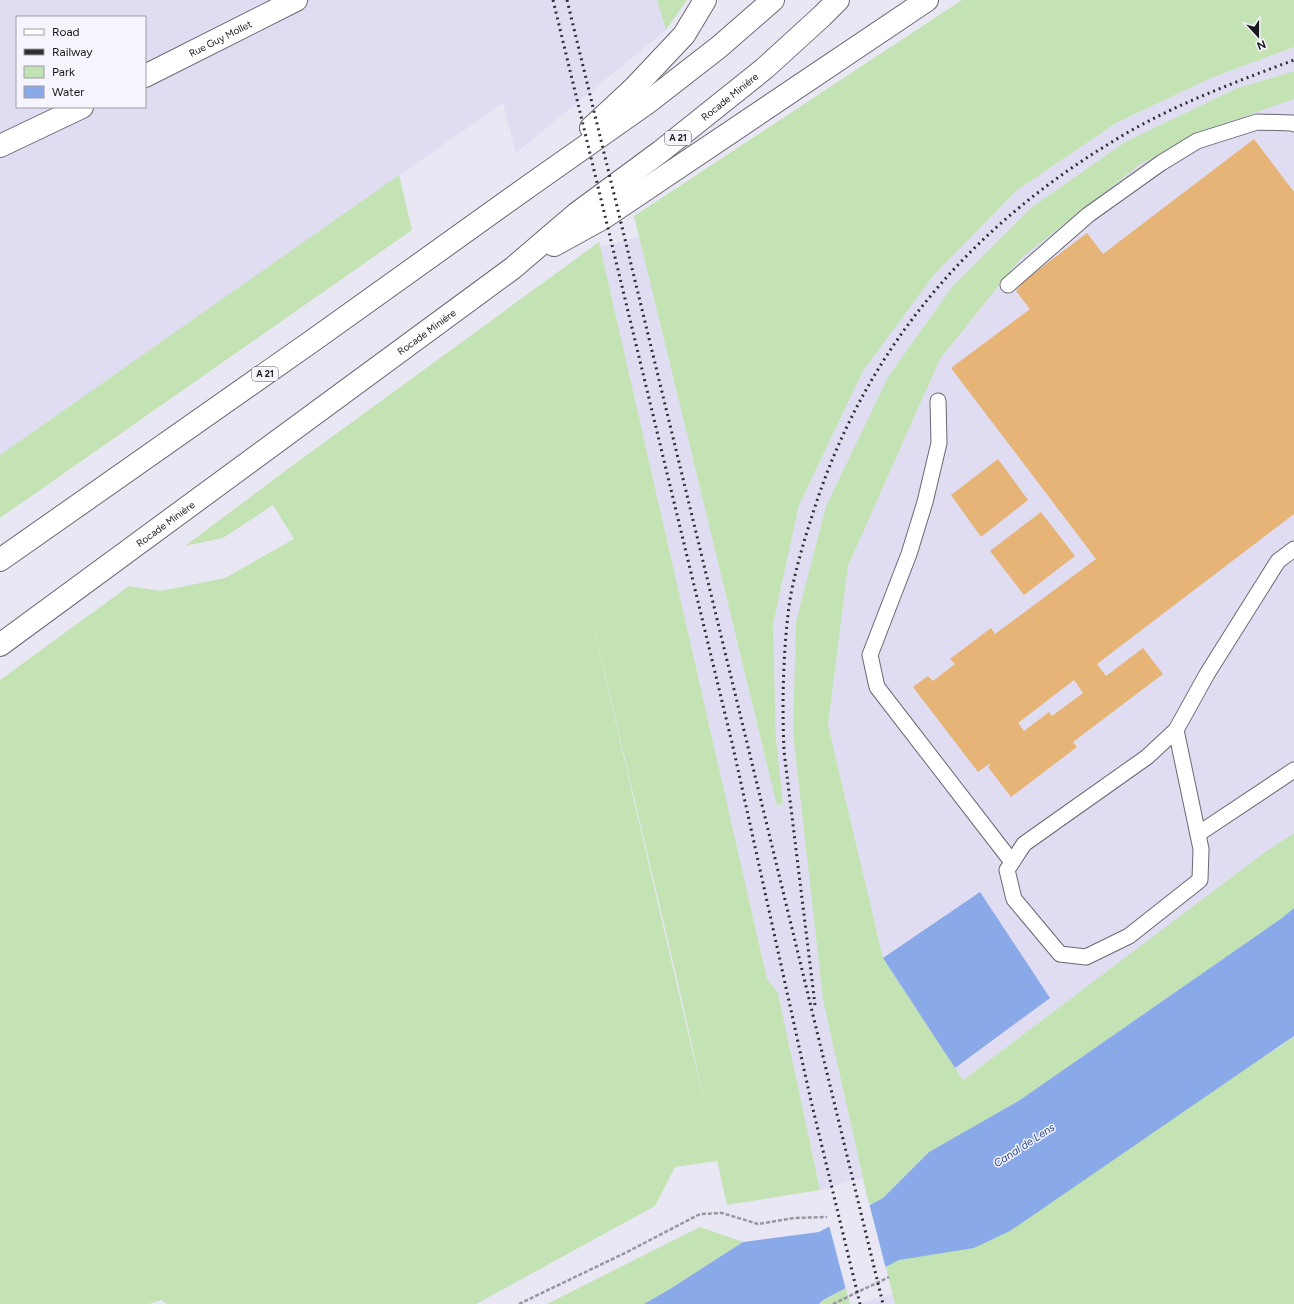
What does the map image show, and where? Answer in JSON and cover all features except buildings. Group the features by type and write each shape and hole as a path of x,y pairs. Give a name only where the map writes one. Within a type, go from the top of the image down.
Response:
{"main road":[{"name":"Rue Guy Mollet","path":"146,75 296,0"},
{"path":"529,186 634,88 684,35 705,0"},
{"name":"A 21","path":"0,560 315,339 647,103 719,47 773,0"},
{"name":"Rocade Minière","path":"0,645 513,268 576,214 660,152 765,68 838,0"},
{"path":"513,268 602,218 927,0"},
{"path":"0,146 80,108"}],"lane":[{"path":"1008,284 1088,215 1161,162 1197,140 1257,122 1294,124"},
{"path":"938,401 939,443 925,502 909,554 870,655 877,687 1012,862"},
{"path":"1176,730 1201,849 1200,880 1129,936 1086,957 1060,954 1014,899 1007,870 1024,844 1147,757 1176,730 1207,674 1278,561 1294,549"},
{"path":"1198,834 1294,770"}],"path":[{"path":"519,1304 627,1252 700,1214 722,1213 758,1224 794,1218 827,1217"},
{"path":"833,1304 889,1277"}],"shaded area":[{"path":"0,0 657,0 666,30 516,153 503,103 0,455"},
{"path":"1294,47 1294,71 1235,89 1125,142 1032,207 952,287 888,377 826,506 793,733 823,1000 863,1178 820,1190 778,993 767,979 600,247 639,237 777,806 782,803 776,739 773,624 799,505 863,371 933,276 1016,191 1116,123 1211,78"},
{"path":"1294,99 1294,833 1265,852 963,1080 883,958 828,725 848,566 940,359 1021,258 1142,163 1224,124"},
{"path":"893,1294 895,1304 856,1304"}],"green space":[{"path":"657,0 687,0 666,30"},
{"path":"962,0 1294,0 1294,47 1211,78 1116,123 1016,191 933,276 863,371 799,505 773,624 776,739 783,803 777,806 634,216"},
{"path":"1294,71 1294,99 1224,124 1142,163 1021,258 940,359 848,566 828,725 883,958 963,1080 1265,852 1294,833 1294,908 1282,918 1020,1100 929,1152 883,1198 869,1205 823,1000 793,733 796,622 826,506 888,377 952,287 1032,207 1125,142 1235,89"},
{"path":"399,175 412,230 0,518 0,455"},
{"path":"599,242 767,979 778,993 820,1190 727,1205 717,1161 675,1167 655,1206 476,1304 167,1304 161,1300 149,1304 0,1304 0,680 129,586 161,591 225,578 294,539 273,505 223,538 185,546 285,471","holes":["579,565 681,996 707,1114"]},
{"path":"1294,1036 1294,1304 895,1304 886,1267 1280,1047"},
{"path":"700,1227 743,1242 644,1304 547,1304"},
{"path":"846,1288 850,1304 819,1304 823,1300"}],"water":[{"path":"980,892 1050,998 955,1068 883,958"},
{"name":"Canal de Lens","path":"1294,908 1294,1036 1010,1231 974,1248 899,1260 823,1300 819,1304 644,1304 743,1242 819,1232 883,1198 929,1152 1020,1100 1282,918"}],"pier":[{"path":"869,1203 886,1269 846,1290 829,1225"}],"railway":[{"path":"553,0 733,747 811,1101 860,1304"},
{"path":"567,0 883,1304"},
{"path":"815,1005 784,751 783,697 785,642 793,584 812,516 833,457 859,402 890,351 925,303 964,258 1008,217 1056,179 1107,145 1152,119 1222,88 1294,60"}]}
